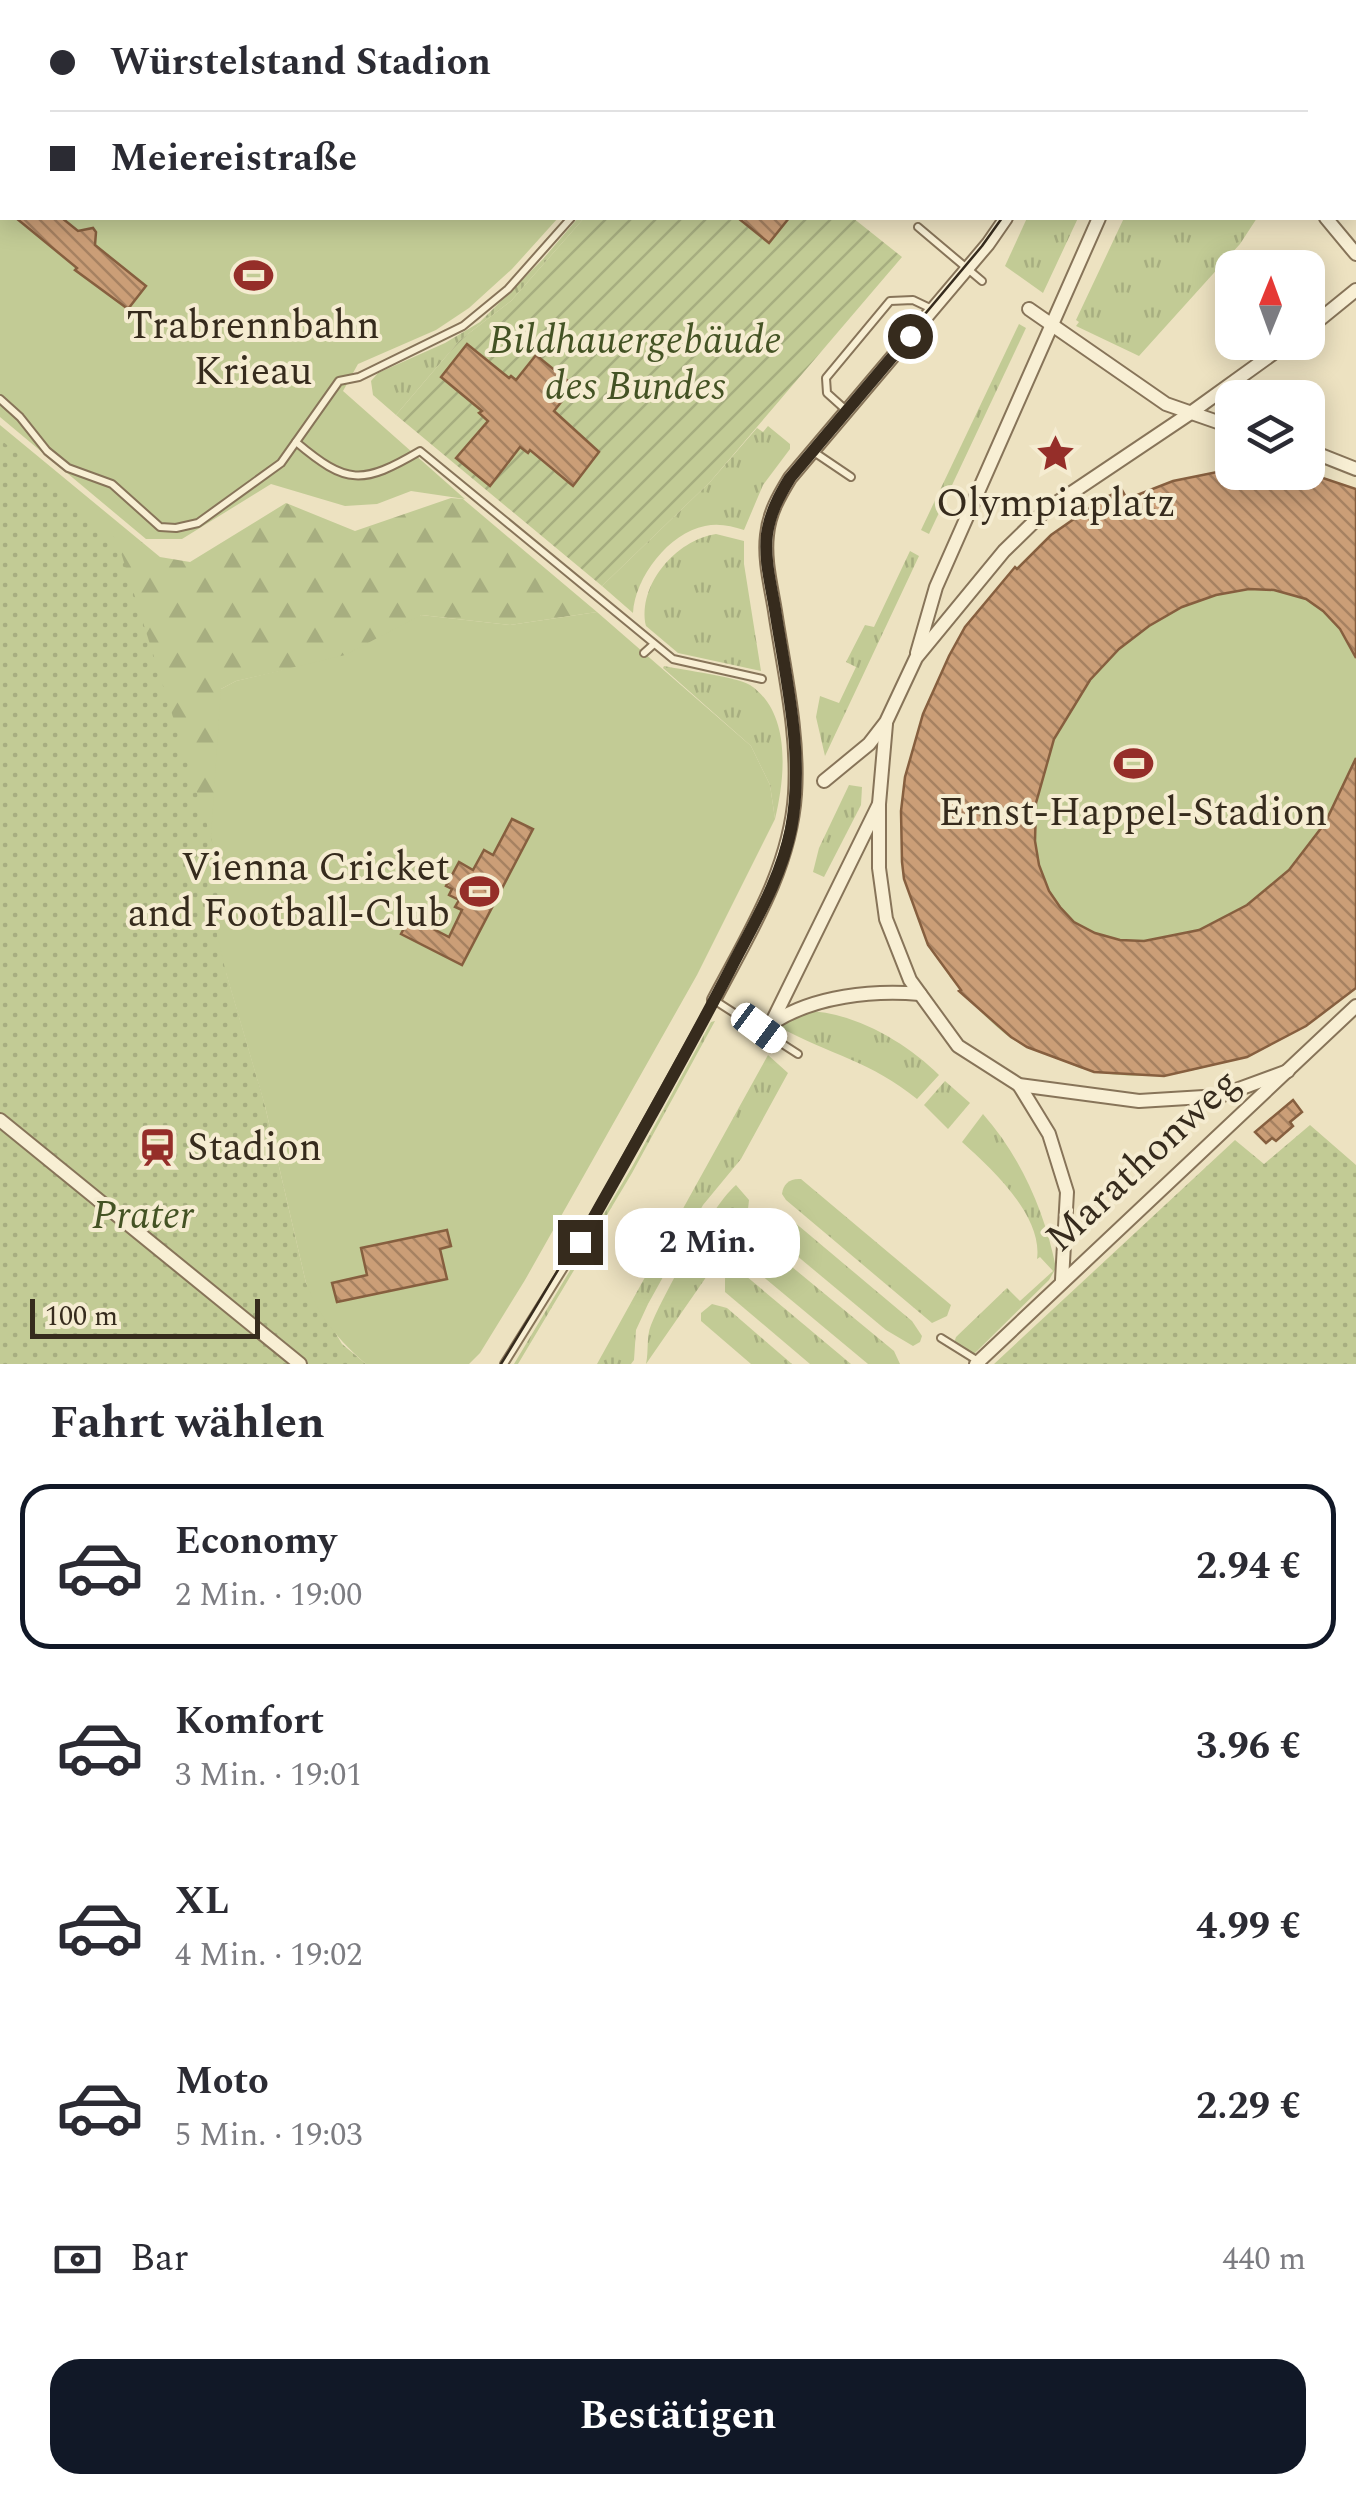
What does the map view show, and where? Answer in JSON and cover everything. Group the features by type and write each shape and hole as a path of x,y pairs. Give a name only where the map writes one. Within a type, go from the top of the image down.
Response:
{"street":[{"path":"714,1000 773,885 791,829 795,741 766,539 776,501 1004,220"},
{"path":"824,781 869,744 886,722 916,658 936,587 1098,220"},
{"path":"1328,220 1356,254"},
{"path":"1325,315 1356,290"},
{"path":"1029,309 1141,389 1190,414 1215,422"},
{"path":"916,658 1004,550 1046,510 1264,360"},
{"path":"1325,457 1356,469"},
{"path":"886,722 878,804 879,868 886,919 910,980 958,1046 1019,1086 1049,1134 1066,1192 1062,1280"},
{"path":"765,1026 878,804"},
{"path":"765,1026 790,1012 844,997 890,992 920,994"},
{"name":"Marathonweg","path":"977,1363 1356,1006"},
{"path":"1019,1086 1139,1101 1220,1096 1288,1070"},
{"path":"0,1120 300,1364"}],"lane":[{"path":"0,400 68,468 112,484 160,528 198,522 281,462 338,381 358,377 463,326 508,289 569,220"},
{"path":"918,227 982,281"},
{"path":"848,412 827,393 826,378 883,306 890,300 904,299 933,310"},
{"path":"296,442 336,473 366,475 390,468 420,451 672,659 762,679"},
{"path":"814,451 851,476"},
{"path":"644,653 654,644"},
{"path":"504,1364 580,1242 714,1000 765,1026 798,1054"},
{"path":"941,1338 977,1363"}],"green space":[{"name":"Trabrennbahn Krieau","path":"0,220 556,220 512,269 469,308 436,330 358,364 343,391 465,499 411,491 377,504 345,506 271,484 182,539 146,539 0,417"},
{"path":"576,220 582,220 511,301 460,340 396,415 373,395 371,381 378,373 445,343 480,322"},
{"name":"Bildhauergebäude des Bundes","path":"582,220 856,220 902,257 710,482 602,586 396,415 460,340 511,301"},
{"path":"1026,220 1077,220 1043,293 1005,266"},
{"path":"1123,220 1256,220 1235,250 1215,250 1215,272 1139,356 1076,326 1076,320"},
{"path":"1019,324 1026,328 929,534 921,530"},
{"path":"0,425 160,557 190,562 286,503 355,531 451,498 463,499 597,612 510,625 421,615 387,647 236,681 221,689 226,973 265,1106 0,1080"},
{"path":"768,426 790,444 790,449 763,485 744,530 710,525 679,537 647,571 633,613 602,586 710,482 757,428 763,432"},
{"name":"Prater","path":"0,439 117,540 211,837 224,898 226,973 265,1106 306,1283 342,1344 366,1364 0,1364"},
{"name":"Ernst-Happel-Stadion","path":"1215,472 1215,490 1325,490 1325,479 1356,489 1356,988 1296,1030 1230,1060 1195,1070 1123,1075 1083,1069 1060,1060 1062,1051 1013,1040 949,976 955,971 946,958 940,962 929,941 903,869 904,799 919,727 932,692 968,626 1015,567 1022,574 1039,545 1104,498 1127,499 1173,481"},
{"path":"716,534 744,541 761,671 678,653 646,626 648,595 663,567 687,545"},
{"path":"910,551 919,556 825,756 816,717 820,696 839,703 856,667 846,662 865,625 874,627"},
{"path":"597,612 751,746 770,785 775,819 697,975 480,1353 469,1364 366,1364 331,1327 306,1283 265,1106 211,908 224,898 211,837 221,689 236,681 345,655 421,615 510,625"},
{"path":"664,666 743,682 764,697 773,712 782,747 775,819 770,785 751,746"},
{"path":"849,785 862,787 861,805 824,877 813,872 819,848"},
{"path":"805,1011 841,1016 877,1031 911,1051 939,1075 917,1099 867,1067 779,1027"},
{"path":"715,1021 632,1173 518,1364 514,1364 632,1167 711,1022"},
{"path":"768,1055 788,1073 741,1159 703,1205 648,1304 636,1330 634,1360 631,1364 597,1364"},
{"path":"945,1081 970,1103 948,1129 924,1105"},
{"path":"983,1114 1009,1148 1030,1186 1056,1268 1049,1280 974,1354 954,1343 956,1337 1007,1288 1020,1301 1053,1271 1040,1257 1037,1259 1032,1226 1013,1194 962,1142"},
{"path":"1310,1125 1356,1165 1356,1364 994,1364 1235,1140 1264,1164"},
{"path":"801,1179 951,1305 947,1316 932,1323 786,1200 782,1194 786,1185"},
{"path":"736,1185 749,1200 747,1218 646,1364 649,1330 666,1293 702,1230"},
{"path":"775,1212 787,1216 912,1321 922,1336 920,1342 913,1346 886,1330 766,1230 765,1218"},
{"path":"757,1243 769,1248 894,1351 900,1364 868,1364 749,1265 745,1260 746,1249"},
{"path":"735,1272 746,1276 851,1364 810,1364 725,1292 725,1278"},
{"path":"712,1304 727,1308 792,1364 751,1364 701,1321 701,1313"}],"building":[{"path":"18,220 64,220 78,231 93,228 95,245 146,286 128,309"},
{"path":"740,220 787,220 769,243"},
{"path":"467,344 509,378 516,380 536,355 574,386 554,411 599,452 573,486 530,450 528,453 520,447 490,486 456,458 488,421 479,413 482,411 441,377"},
{"name":"Ernst-Happel-Stadion","path":"1215,472 1215,490 1325,490 1325,479 1356,489 1356,658 1340,629 1323,611 1306,599 1274,590 1249,589 1216,595 1182,607 1149,626 1119,649 1090,680 1054,739 1036,803 1039,865 1060,907 1074,922 1095,933 1144,941 1199,930 1247,905 1289,870 1325,823 1356,758 1356,988 1306,1026 1247,1057 1164,1076 1094,1072 1011,1037 959,991 928,945 904,879 901,811 905,777 923,714 949,656 965,627 1015,567 1051,535 1104,498 1122,490 1127,499 1173,481"},
{"path":"512,819 533,829 462,965 401,934 410,917 449,937 462,910 455,907 459,900 449,895 452,889 446,886 459,862 473,870 484,850 493,855"},
{"path":"1293,1100 1302,1112 1276,1141 1272,1138 1266,1143 1255,1132"},
{"path":"447,1230 451,1246 440,1249 447,1279 337,1302 332,1283 367,1275 361,1248"}],"tram line":[{"path":"501,1364 682,1053 747,933 780,854 792,771 784,682 763,565 763,540 771,506 790,475 1001,220"}],"place":[{"name":"Trabrennbahn Krieau","path":"253,276"},
{"name":"Olympiaplatz","path":"1056,454"},
{"name":"Ernst-Happel-Stadion","path":"1133,763"},
{"name":"Vienna Cricket and Football-Club","path":"480,891"},
{"name":"Stadion","path":"157,1148"}],"route":[{"path":"580,1242 773,885 791,829 795,741 766,539 776,501 790,478 910,336"}]}
